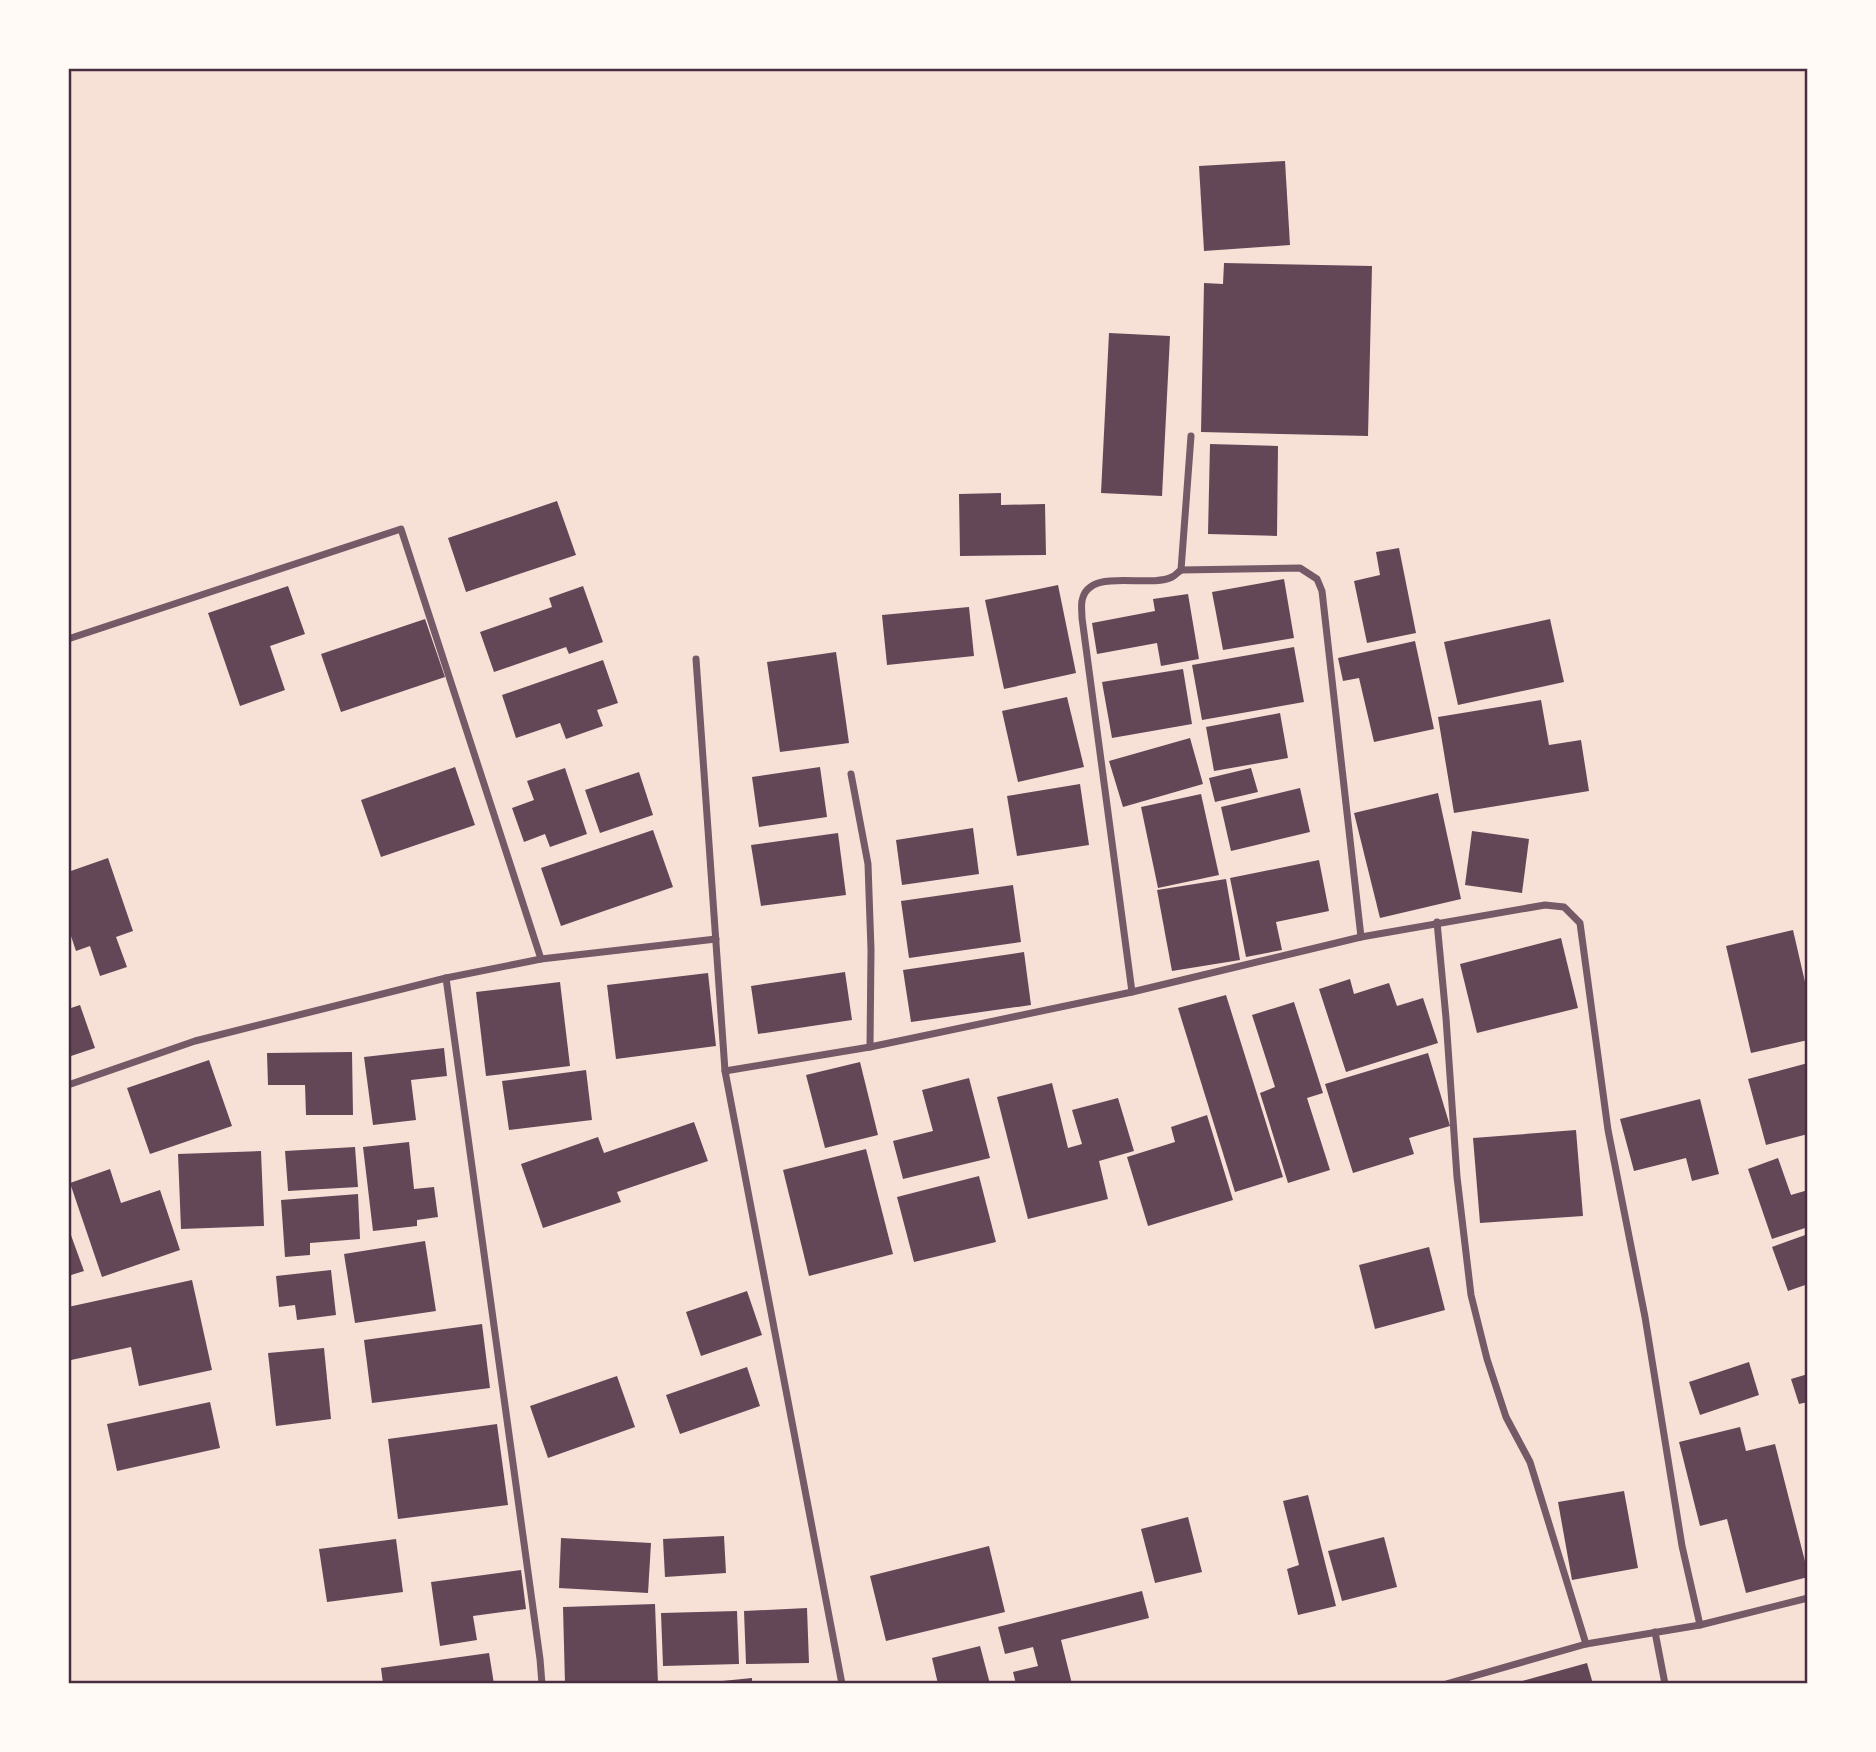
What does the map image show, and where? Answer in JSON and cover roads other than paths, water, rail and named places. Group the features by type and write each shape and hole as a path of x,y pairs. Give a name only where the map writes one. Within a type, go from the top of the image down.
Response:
{"street":[{"path":"1181,570 1191,436"},
{"path":"68,639 401,529 541,959"},
{"path":"1132,992 1082,618 1082,600 1087,589 1097,582 1158,580 1172,577 1181,570 1300,568 1317,579 1322,591 1361,937"},
{"path":"696,659 725,1071 842,1684"},
{"path":"851,774 868,864 870,1047"},
{"path":"725,1071 870,1047 1132,992 1361,937 1437,922 1545,905 1564,907 1580,923 1608,1130 1645,1317 1682,1546 1700,1625"},
{"path":"1437,922 1457,1177 1471,1295 1487,1359 1506,1418 1530,1462 1586,1644"},
{"path":"68,1085 195,1041 446,978 541,959 716,939"},
{"path":"446,978 542,1684"},
{"path":"1446,1684 1586,1644 1700,1625 1808,1598"},
{"path":"1655,1632 1665,1684"}]}
